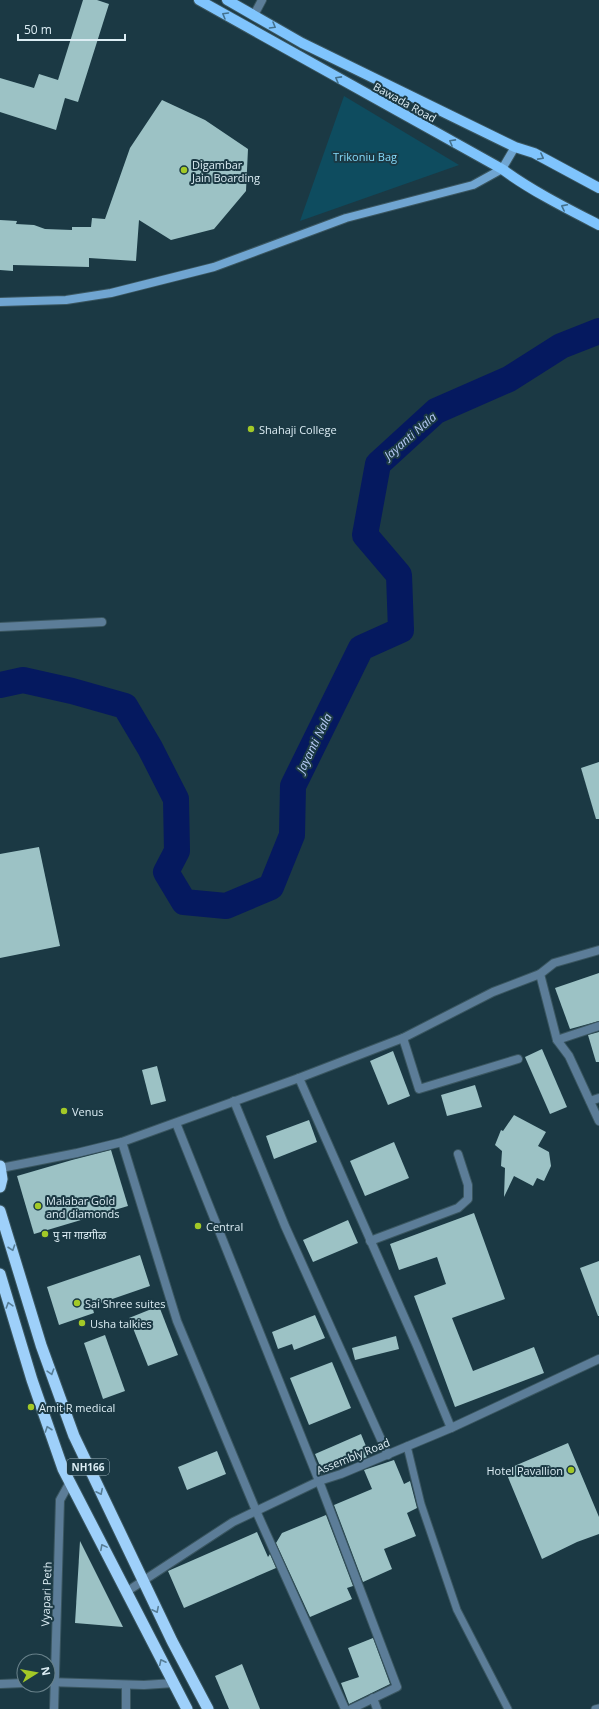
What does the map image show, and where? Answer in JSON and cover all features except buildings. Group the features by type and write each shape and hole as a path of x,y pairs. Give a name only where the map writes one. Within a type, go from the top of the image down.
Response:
{"highway":[{"path":"0,1167 2,1179 0,1187"},
{"name":"NH166","path":"0,1211 41,1345 74,1436 143,1583 208,1709"},
{"name":"NH166","path":"0,1274 32,1380 52,1439 70,1482 187,1709"}],"main road":[{"name":"Bawada Road","path":"199,0 502,169 518,181 599,225"},
{"name":"Bawada Road","path":"227,0 302,43 514,147 534,153 599,188"},
{"path":"0,302 66,300 111,293 214,267 346,218 473,185 502,169 514,147"}],"street":[{"path":"254,15 262,0"},
{"path":"0,628 102,622"},
{"path":"0,1167 122,1142 176,1123 403,1038 493,992 540,974 554,963 599,950"},
{"path":"540,974 557,1040 569,1056 599,1120"},
{"path":"557,1040 599,1026"},
{"path":"403,1038 419,1089 518,1059"},
{"path":"299,1078 417,1346 451,1428"},
{"path":"590,1101 599,1098"},
{"path":"234,1101 285,1226 388,1455"},
{"path":"176,1123 319,1481 397,1687 351,1709"},
{"path":"122,1142 177,1321 257,1513 345,1709"},
{"path":"370,1241 458,1208 468,1199 468,1185 458,1154"},
{"name":"Assembly Road","path":"126,1592 143,1583 233,1522 257,1513 319,1481 388,1455 451,1428 599,1359"},
{"name":"Vyapari Peth","path":"52,1653 60,1500 70,1482"},
{"path":"56,1682 126,1685 174,1683"},
{"path":"0,1684 16,1683"},
{"path":"126,1685 126,1709"},
{"name":"Vyapari Peth","path":"52,1693 54,1709"},
{"path":"373,1698 377,1709"}],"lane":[{"path":"407,1446 422,1504 457,1610 505,1706 508,1709"},
{"path":"595,1709 599,1708"}],"green space":[{"name":"Trikoniu Bag","path":"344,96 459,165 300,221"}],"waterway":[{"name":"Jayanti Nala","path":"0,685 23,680 72,691 125,706 150,748 176,799 177,851 166,872 184,902 226,906 271,887 292,835 293,786 361,648 401,630 399,575 365,535 378,464 436,411 509,379 561,346 599,331"}],"place":[{"name":"Digambar Jain Boarding","path":"184,170"},
{"name":"Shahaji College","path":"251,429"},
{"name":"Venus","path":"64,1111"},
{"name":"Malabar Gold and diamonds","path":"38,1206"},
{"name":"Central","path":"198,1226"},
{"name":"पु ना गाडगीळ","path":"45,1234"},
{"name":"Sai Shree suites","path":"77,1303"},
{"name":"Usha talkies","path":"82,1323"},
{"name":"Amit R medical","path":"31,1407"},
{"name":"Hotel Pavallion","path":"571,1470"}]}
